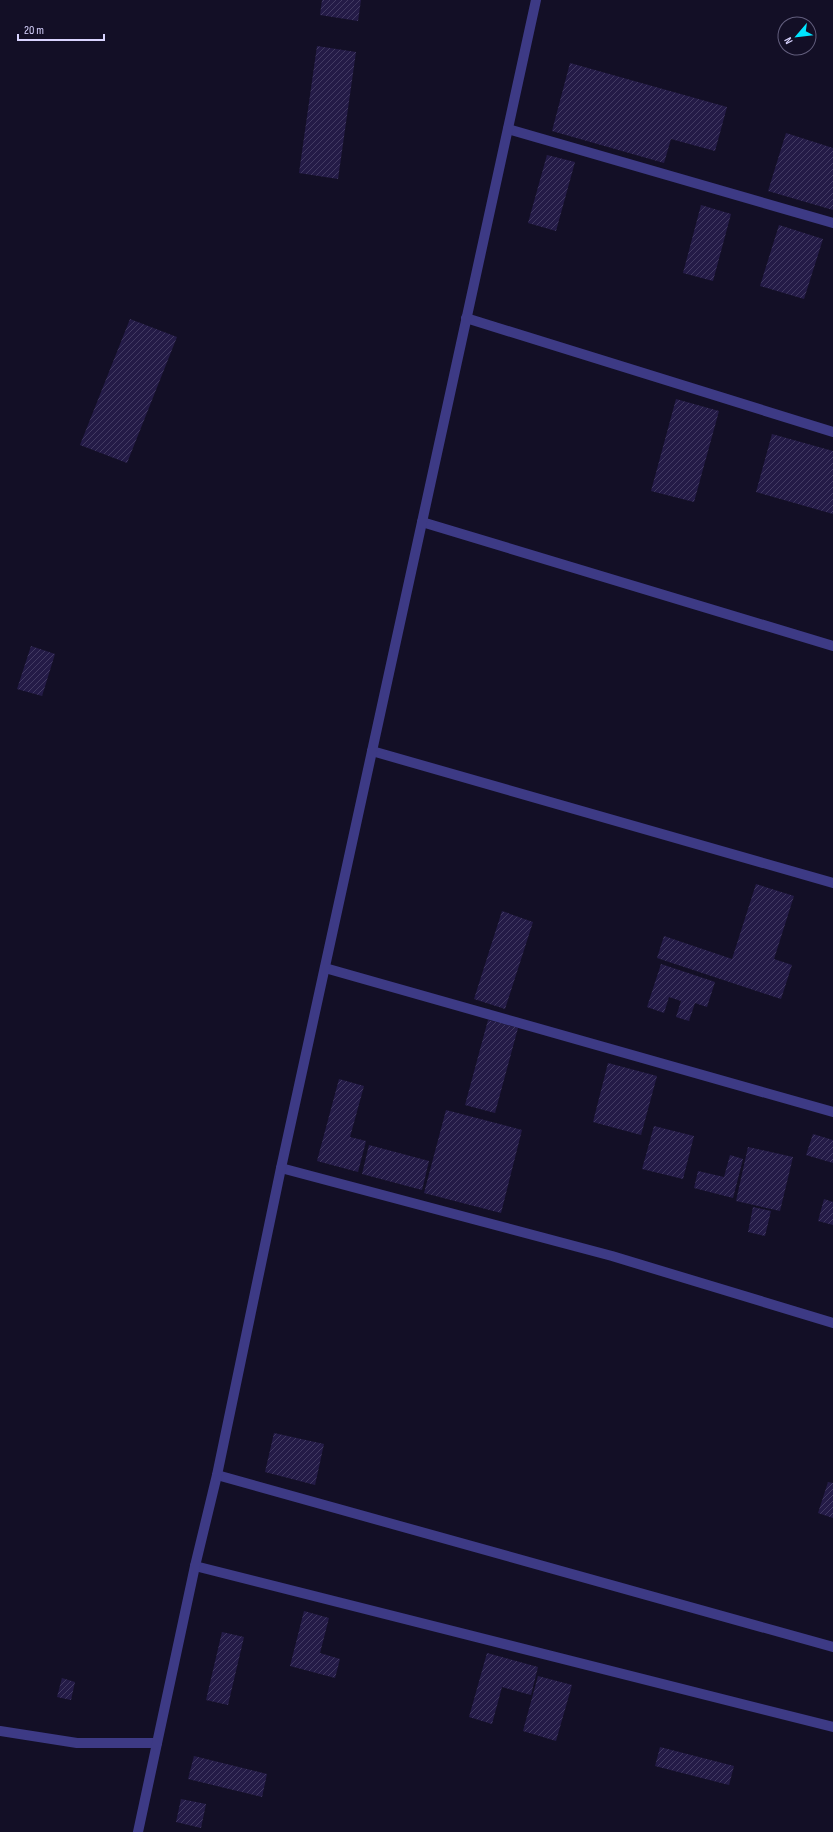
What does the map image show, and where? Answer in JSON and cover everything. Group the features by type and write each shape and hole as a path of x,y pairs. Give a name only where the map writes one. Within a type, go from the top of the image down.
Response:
{"street":[{"path":"138,1832 217,1475 281,1168 536,0"},
{"path":"508,129 833,223"},
{"path":"466,318 833,432"},
{"path":"422,522 833,646"},
{"path":"372,750 833,883"},
{"path":"325,968 833,1112"},
{"path":"281,1168 612,1256 833,1323"},
{"path":"217,1475 833,1647"},
{"path":"196,1566 833,1727"},
{"path":"0,1731 77,1743 158,1743"}],"building":[{"path":"322,0 361,0 358,21 320,15"},
{"path":"317,46 356,52 338,179 299,173"},
{"path":"570,63 727,107 715,151 671,139 664,163 552,131"},
{"path":"786,133 833,148 833,210 768,191"},
{"path":"547,155 575,162 556,231 528,223"},
{"path":"701,205 731,214 713,281 683,273"},
{"path":"779,225 823,239 804,299 760,286"},
{"path":"130,319 177,337 127,463 80,445"},
{"path":"676,399 719,411 694,502 651,491"},
{"path":"772,434 833,451 833,514 756,492"},
{"path":"31,646 55,654 42,696 17,689"},
{"path":"756,884 794,896 774,959 792,965 781,999 657,958 664,936 732,959"},
{"path":"502,911 533,922 505,1009 474,999"},
{"path":"661,964 715,982 707,1007 695,1003 689,1021 676,1017 681,1001 669,997 664,1013 647,1007"},
{"path":"488,1020 518,1028 495,1113 465,1105"},
{"path":"608,1063 657,1076 641,1135 593,1122"},
{"path":"339,1079 364,1086 350,1137 366,1141 358,1172 317,1161"},
{"path":"446,1110 522,1130 501,1213 424,1193"},
{"path":"654,1126 694,1136 683,1179 642,1169"},
{"path":"813,1134 833,1140 833,1163 806,1155"},
{"path":"369,1145 429,1161 422,1190 362,1174"},
{"path":"748,1147 793,1157 780,1211 736,1201"},
{"path":"730,1155 743,1159 733,1198 694,1188 698,1171 724,1177"},
{"path":"824,1199 833,1202 833,1225 818,1221"},
{"path":"753,1207 771,1211 765,1236 748,1232"},
{"path":"274,1433 324,1444 315,1485 265,1472"},
{"path":"828,1482 833,1483 833,1518 818,1513"},
{"path":"304,1611 329,1618 320,1653 340,1659 335,1678 290,1666"},
{"path":"222,1632 244,1637 228,1705 206,1700"},
{"path":"487,1653 538,1667 531,1695 502,1687 492,1724 469,1717"},
{"path":"538,1676 572,1685 556,1741 523,1731"},
{"path":"62,1678 75,1682 71,1700 57,1697"},
{"path":"660,1747 734,1766 729,1785 655,1766"},
{"path":"194,1756 267,1774 262,1797 188,1779"},
{"path":"181,1799 206,1804 201,1828 176,1822"}]}
